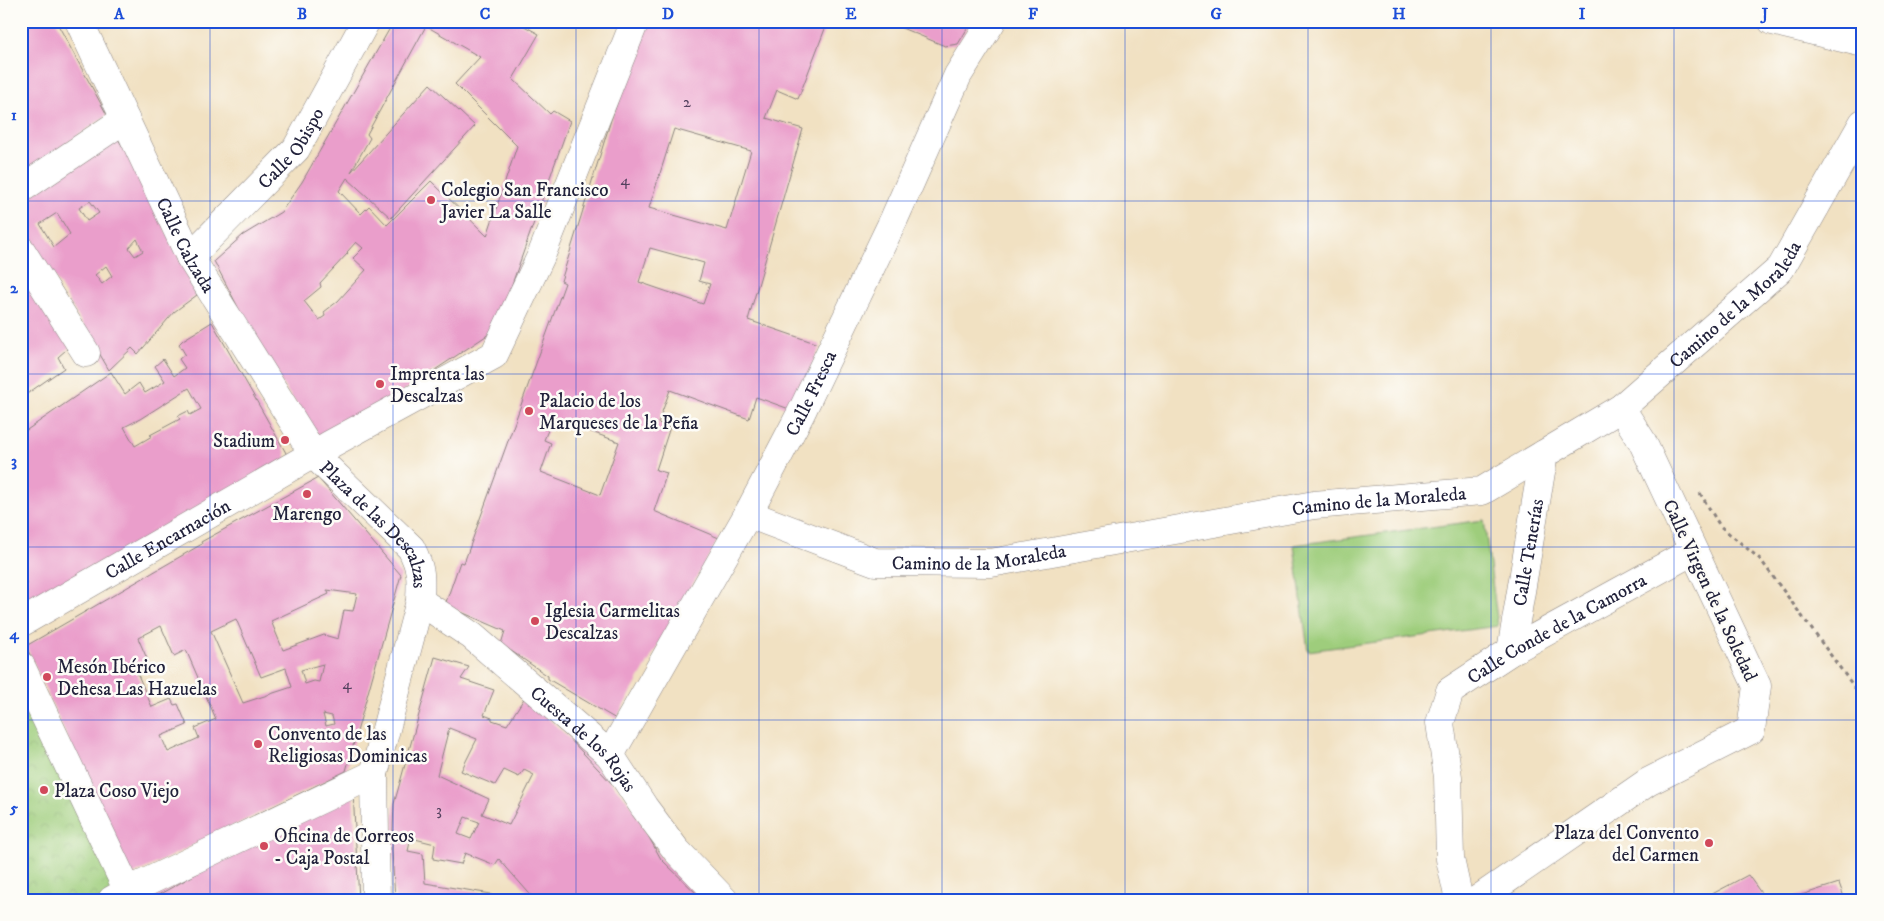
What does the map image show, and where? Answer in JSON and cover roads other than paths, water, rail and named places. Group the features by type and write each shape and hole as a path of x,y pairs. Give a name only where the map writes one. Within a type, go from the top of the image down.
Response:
{"street":[{"name":"Calle Calzada","path":"79,21 190,257 314,455"},
{"name":"Calle Obispo","path":"190,257 296,149 366,21"},
{"name":"Calle Encarnación","path":"21,623 314,455 494,355 541,256 635,21"},
{"name":"Calle Fresca","path":"610,755 748,514 809,396 894,219 958,75 992,21"},
{"path":"1772,21 1863,43"},
{"path":"21,189 125,119"},
{"name":"Camino de la Moraleda","path":"748,514 874,562 991,564 1314,506 1482,491 1621,408 1781,268 1863,123"},
{"path":"21,250 86,353"},
{"name":"Calle Virgen de la Soledad","path":"1477,900 1648,782 1751,730 1757,686 1642,441 1621,408"},
{"name":"Calle Tenerías","path":"1511,651 1544,454"},
{"name":"Plaza de las Descalzas","path":"314,455 411,548 422,574 420,602 374,774 376,900"},
{"name":"Calle Conde de la Camorra","path":"1459,900 1450,859 1448,777 1440,722 1450,691 1511,651 1693,551"},
{"name":"Cuesta de los Rojas","path":"420,602 472,636 610,755 644,807 676,850 724,900"},
{"path":"21,666 120,895 374,774"}],"place":[{"name":"Colegio San Francisco Javier La Salle","path":"431,200"},
{"name":"Imprenta las Descalzas","path":"380,384"},
{"name":"Palacio de los Marqueses de la Peña","path":"529,411"},
{"name":"Stadium","path":"285,440"},
{"name":"Marengo","path":"307,494"},
{"name":"Iglesia Carmelitas Descalzas","path":"535,621"},
{"name":"Mesón Ibérico Dehesa Las Hazuelas","path":"47,677"},
{"name":"Convento de las Religiosas Dominicas","path":"258,744"},
{"name":"Plaza Coso Viejo","path":"44,790"},
{"name":"Plaza del Convento del Carmen","path":"1709,843"},
{"name":"Oficina de Correos - Caja Postal","path":"264,846"}]}
